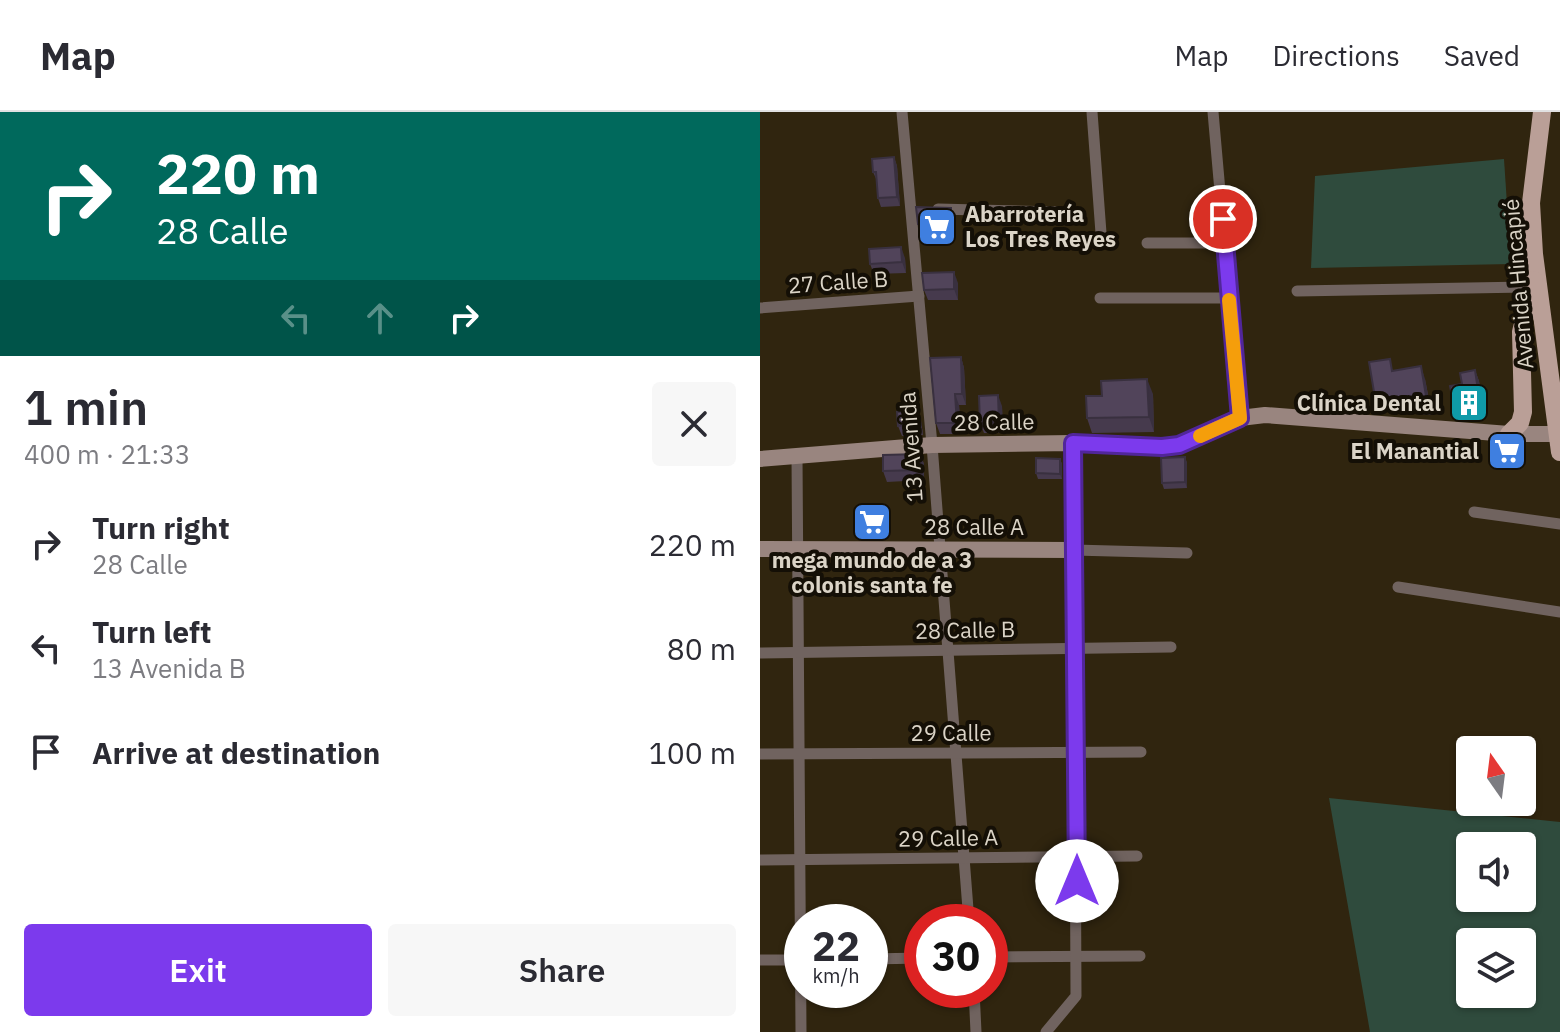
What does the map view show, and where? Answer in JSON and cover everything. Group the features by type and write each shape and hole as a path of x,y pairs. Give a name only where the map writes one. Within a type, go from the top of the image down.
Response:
{"main road":[{"name":"Avenida Hincapié","path":"1542,112 1531,203 1559,443"},
{"path":"1509,434 1520,423 1523,412 1521,332 1533,287 1535,257"},
{"name":"28 Calle","path":"760,459 932,445 1073,443 1162,447 1179,445 1240,418 1265,415 1509,434 1559,443"},
{"path":"1073,443 1074,550"},
{"name":"28 Calle A","path":"760,549 1074,550"}],"street":[{"name":"13 Avenida","path":"902,112 932,445 967,904"},
{"path":"1092,112 1101,233"},
{"path":"1213,112 1240,418"},
{"path":"911,208 1058,212"},
{"path":"1147,243 1225,243"},
{"path":"1297,291 1533,287"},
{"name":"27 Calle B","path":"760,308 919,296"},
{"path":"1100,298 1229,298"},
{"path":"797,457 800,904"},
{"path":"1474,512 1560,524"},
{"path":"1046,1032 1076,996 1074,550"},
{"name":"28 Calle A","path":"1074,550 1187,553"},
{"path":"1398,587 1560,612"},
{"name":"28 Calle B","path":"760,653 1171,647"},
{"name":"29 Calle","path":"760,754 1141,752"},
{"name":"29 Calle A","path":"760,860 1137,856"},
{"path":"1008,957 1140,956"},
{"path":"760,960 784,960"},
{"path":"801,1008 801,1032"},
{"path":"975,1008 976,1032"}],"green space":[{"path":"1504,159 1511,264 1311,268 1315,176"},
{"path":"1329,798 1456,811 1456,816 1502,816 1560,822 1560,1032 1370,1032"}],"building":[{"path":"894,157 897,197 878,198 872,159"},
{"path":"916,207 951,208 951,225 918,224"},
{"path":"901,247 902,262 870,264 869,249"},
{"path":"954,272 954,289 924,290 922,273"},
{"path":"961,357 962,394 955,394 957,423 936,423 930,358"},
{"path":"1390,359 1392,371 1421,366 1427,402 1375,398 1369,362"},
{"path":"1475,370 1479,397 1453,401 1450,386 1462,384 1460,373"},
{"path":"1147,379 1149,417 1087,418 1086,396 1102,396 1101,381"},
{"path":"998,395 999,422 980,423 979,396"},
{"path":"917,411 919,424 898,426 897,412"},
{"path":"920,454 920,470 883,471 883,455"},
{"path":"1185,457 1185,482 1162,483 1161,458"},
{"path":"1036,458 1060,459 1060,474 1036,473"}],"slow traffic":[{"path":"1200,436 1240,418 1229,300"}],"place":[{"name":"Abarrotería Los Tres Reyes","path":"937,227"},
{"name":"Clínica Dental","path":"1469,403"},
{"name":"El Manantial","path":"1507,451"},
{"name":"mega mundo de a 3 colonis santa fe","path":"872,522"}],"route":[{"path":"1077,881 1073,443 1179,445 1240,418 1223,219"}]}
